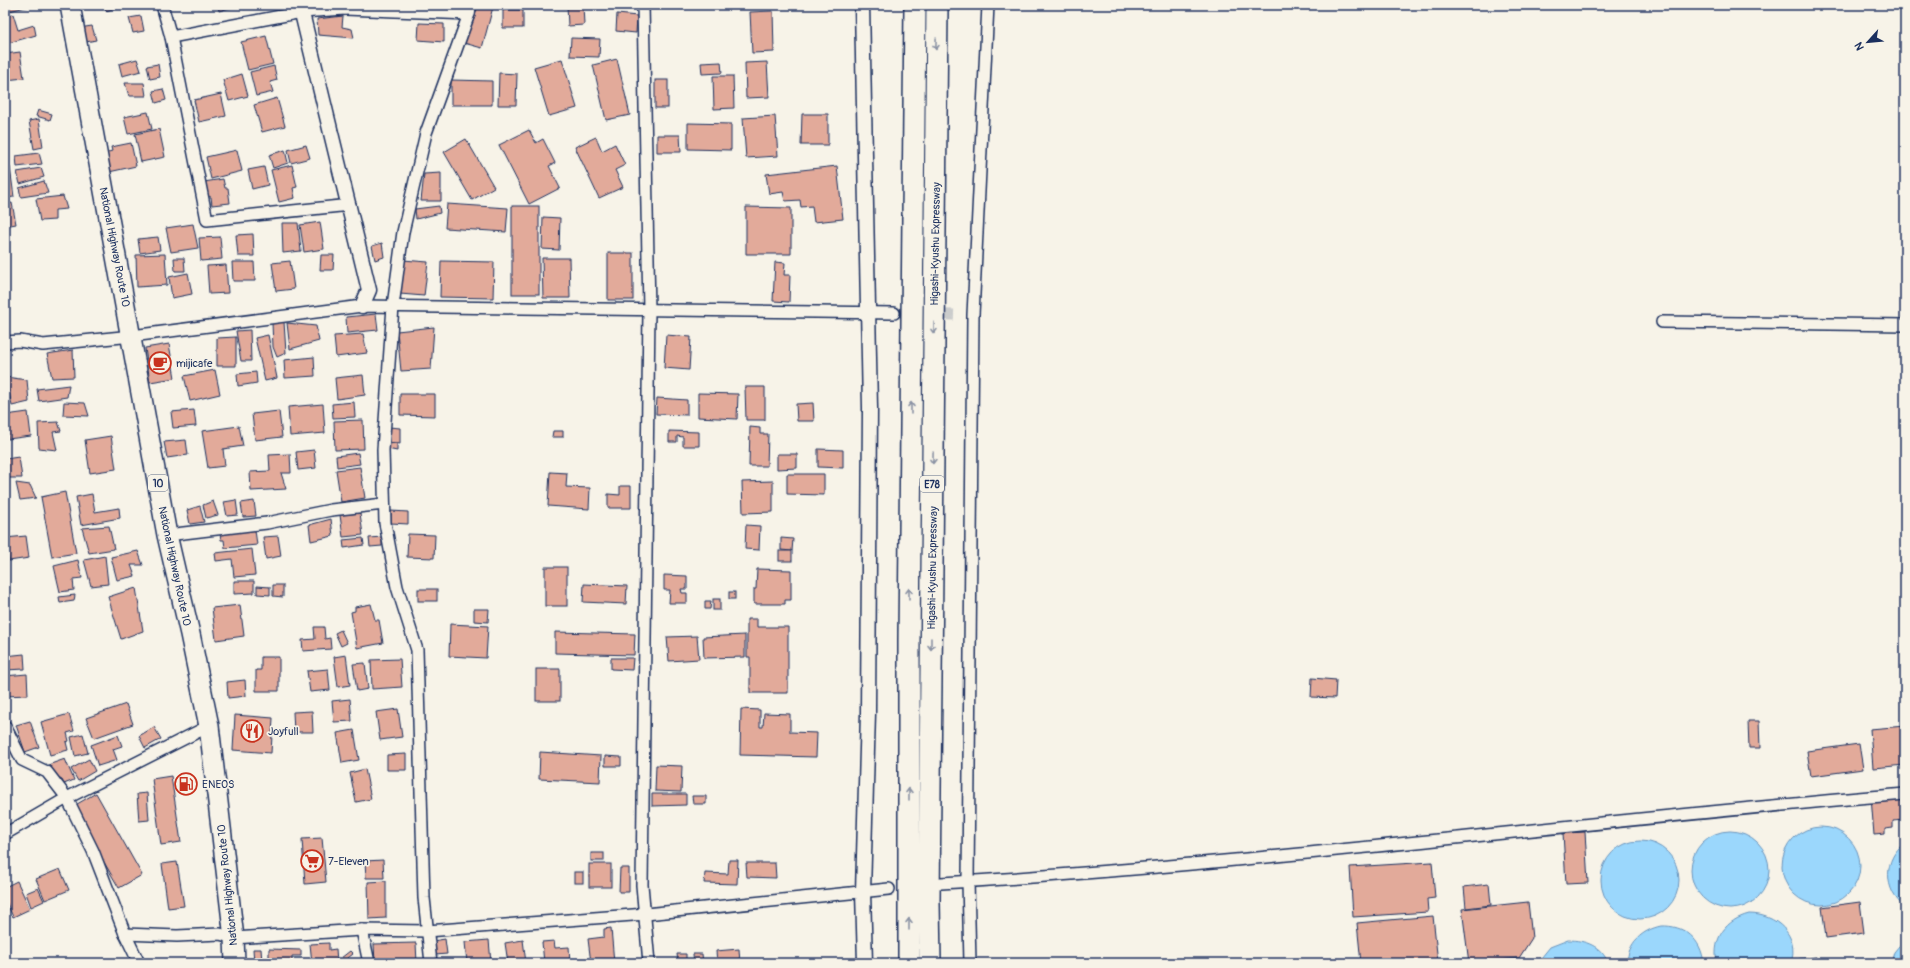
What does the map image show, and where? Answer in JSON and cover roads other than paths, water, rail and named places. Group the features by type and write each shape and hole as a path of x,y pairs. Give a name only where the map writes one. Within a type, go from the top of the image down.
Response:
{"highway":[{"name":"National Highway Route 10","path":"70,5 168,535 209,726 234,938 235,963"},
{"name":"Higashi-Kyushu Expressway","path":"909,963 909,640 915,5"},
{"name":"Higashi-Kyushu Expressway","path":"930,963 930,713 937,5"}],"street":[{"path":"162,5 170,37 207,220 350,205"},
{"path":"643,5 649,310 642,885 646,914 649,963"},
{"path":"862,5 870,408 868,705 863,892 865,963"},
{"path":"970,963 968,881 973,315 988,5"},
{"path":"170,37 301,8 345,7 470,10 426,133 403,232 393,306 383,450 385,523 397,587 417,650 427,931 430,963"},
{"path":"301,8 350,205 369,290 362,306"},
{"path":"5,342 20,341 43,345 132,336 362,306 894,312"},
{"path":"1662,322 1905,325"},
{"path":"168,535 267,523 332,510 384,504"},
{"path":"5,726 22,760 47,772 67,798 93,851 125,934 139,963"},
{"path":"5,834 67,798 209,726"},
{"path":"941,883 1261,858 1460,837 1905,794"},
{"path":"125,934 177,936 220,934 234,938 362,930 427,931 646,914 889,889"},
{"path":"362,930 369,963"}],"water":[{"path":"1821,827 1836,830 1848,839 1857,851 1860,866 1857,881 1848,893 1836,902 1821,905 1806,902 1794,893 1785,881 1782,866 1785,851 1794,839 1806,830"},
{"path":"1730,831 1745,834 1757,843 1766,855 1769,870 1766,885 1757,897 1745,906 1730,909 1715,906 1703,897 1694,885 1691,870 1694,855 1703,843 1715,834"},
{"path":"1640,841 1655,844 1667,853 1676,865 1679,880 1676,895 1667,907 1655,916 1640,919 1625,916 1613,907 1604,895 1601,880 1604,865 1613,853 1625,844"},
{"path":"1905,843 1905,907 1893,892 1888,875 1893,857 1898,849"},
{"path":"1749,914 1768,918 1777,922 1784,928 1789,935 1792,944 1793,953 1791,963 1717,963 1717,946 1722,931 1734,921"},
{"path":"1661,926 1677,928 1690,935 1699,947 1704,963 1627,963 1630,949 1637,938 1654,928"},
{"path":"1905,939 1905,963 1891,963 1894,952"},
{"path":"1568,940 1581,941 1592,945 1602,952 1608,963 1537,963 1550,947"}],"tunnel":[{"path":"894,313 954,315"}],"place":[{"name":"mijicafe","path":"160,363"},
{"name":"Joyfull","path":"252,731"},
{"name":"ENEOS","path":"186,784"},
{"name":"7-Eleven","path":"312,861"}]}
